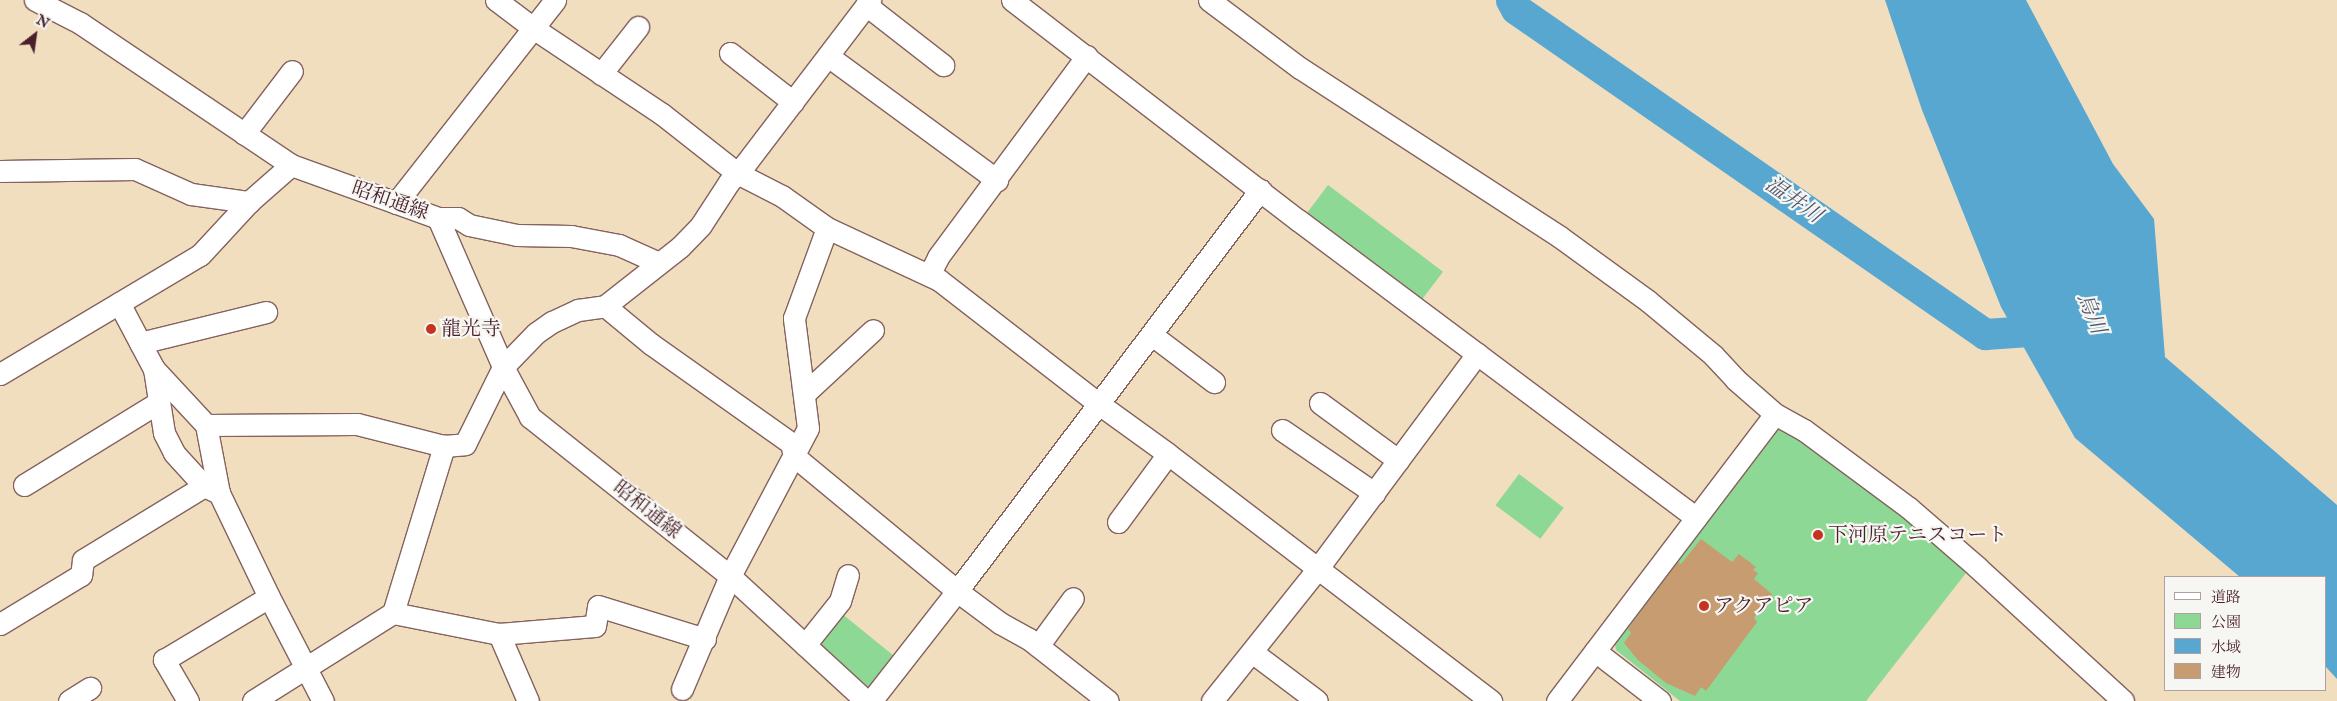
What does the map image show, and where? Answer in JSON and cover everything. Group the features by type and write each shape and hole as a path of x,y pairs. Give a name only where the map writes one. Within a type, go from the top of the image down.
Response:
{"street":[{"name":"昭和通線","path":"35,0 80,23 291,165 438,218 503,367 530,417 730,576 866,701"},
{"path":"496,0 533,28 662,114 737,173 782,196 827,228 939,280 1099,404 1168,454 1491,701"},
{"path":"396,202 555,0"},
{"path":"1012,0 1088,56 1260,190 1696,518"},
{"path":"1209,0 1300,68 1560,237 1632,289 1713,356 1735,379 1775,414 1804,430 1909,508 1977,567 2123,701"},
{"path":"206,425 357,424 444,446 465,444 503,367 536,333 552,322 578,310 605,306 659,263 701,225 729,182 793,102 868,2 943,65"},
{"path":"602,74 638,27"},
{"path":"730,53 793,102"},
{"path":"828,56 998,180"},
{"path":"929,275 938,258 998,180 1088,56"},
{"path":"244,134 292,71"},
{"path":"0,374 200,255 249,202 291,165"},
{"path":"0,171 134,169 191,194 249,202"},
{"path":"871,701 1152,335 1260,190"},
{"path":"438,218 458,218 469,225 517,235 571,236 619,245 659,263"},
{"path":"682,689 705,639 730,576 808,428 794,318 827,228"},
{"path":"119,303 154,369 206,425 211,489"},
{"path":"605,306 651,344 791,443 794,456 957,591 1000,623 1038,646 1108,701"},
{"path":"140,343 266,312"},
{"path":"804,394 873,330"},
{"path":"1152,335 1214,382"},
{"path":"1212,701 1318,568 1477,354"},
{"path":"154,369 164,433 174,453 211,489 323,701"},
{"path":"24,485 159,402"},
{"path":"1320,403 1398,460"},
{"path":"1557,701 1775,414"},
{"path":"1282,430 1374,493"},
{"path":"253,701 394,612 444,446"},
{"path":"1118,522 1168,454"},
{"path":"0,624 81,575 83,560 211,489"},
{"path":"805,645 840,601 848,575"},
{"path":"188,701 164,660 269,597"},
{"path":"1038,646 1073,598"},
{"path":"394,612 499,634 595,626 598,606 705,639"},
{"path":"499,634 528,701"},
{"path":"1594,651 1660,701"},
{"path":"1252,652 1317,701"},
{"path":"69,701 90,688"}],"green space":[{"path":"1328,185 1443,272 1420,303 1305,216"},
{"path":"1785,428 1801,436 1959,563 1966,573 1866,701 1680,701 1616,650 1614,638 1775,429"},
{"path":"1519,474 1564,508 1540,539 1496,505"},
{"path":"841,613 896,658 871,689 816,644"}],"water":[{"name":"烏川","path":"1885,0 2026,0 2113,164 2154,219 2165,357 2337,505 2337,679 2327,668 2327,576 2239,576 2075,438 2001,307 1922,110"}],"building":[{"name":"アクアピア","path":"1701,539 1732,562 1739,554 1756,567 1753,570 1758,573 1754,579 1772,594 1754,618 1757,622 1706,691 1701,687 1695,696 1666,683 1638,660 1624,643 1631,633 1628,629 1647,603 1678,562 1681,564"}],"waterway":[{"name":"温井川","path":"1511,0 1516,9 1985,334 2059,329"}],"place":[{"name":"龍光寺","path":"431,329"},
{"name":"下河原テニスコート","path":"1818,535"},
{"name":"アクアピア","path":"1704,606"}]}
